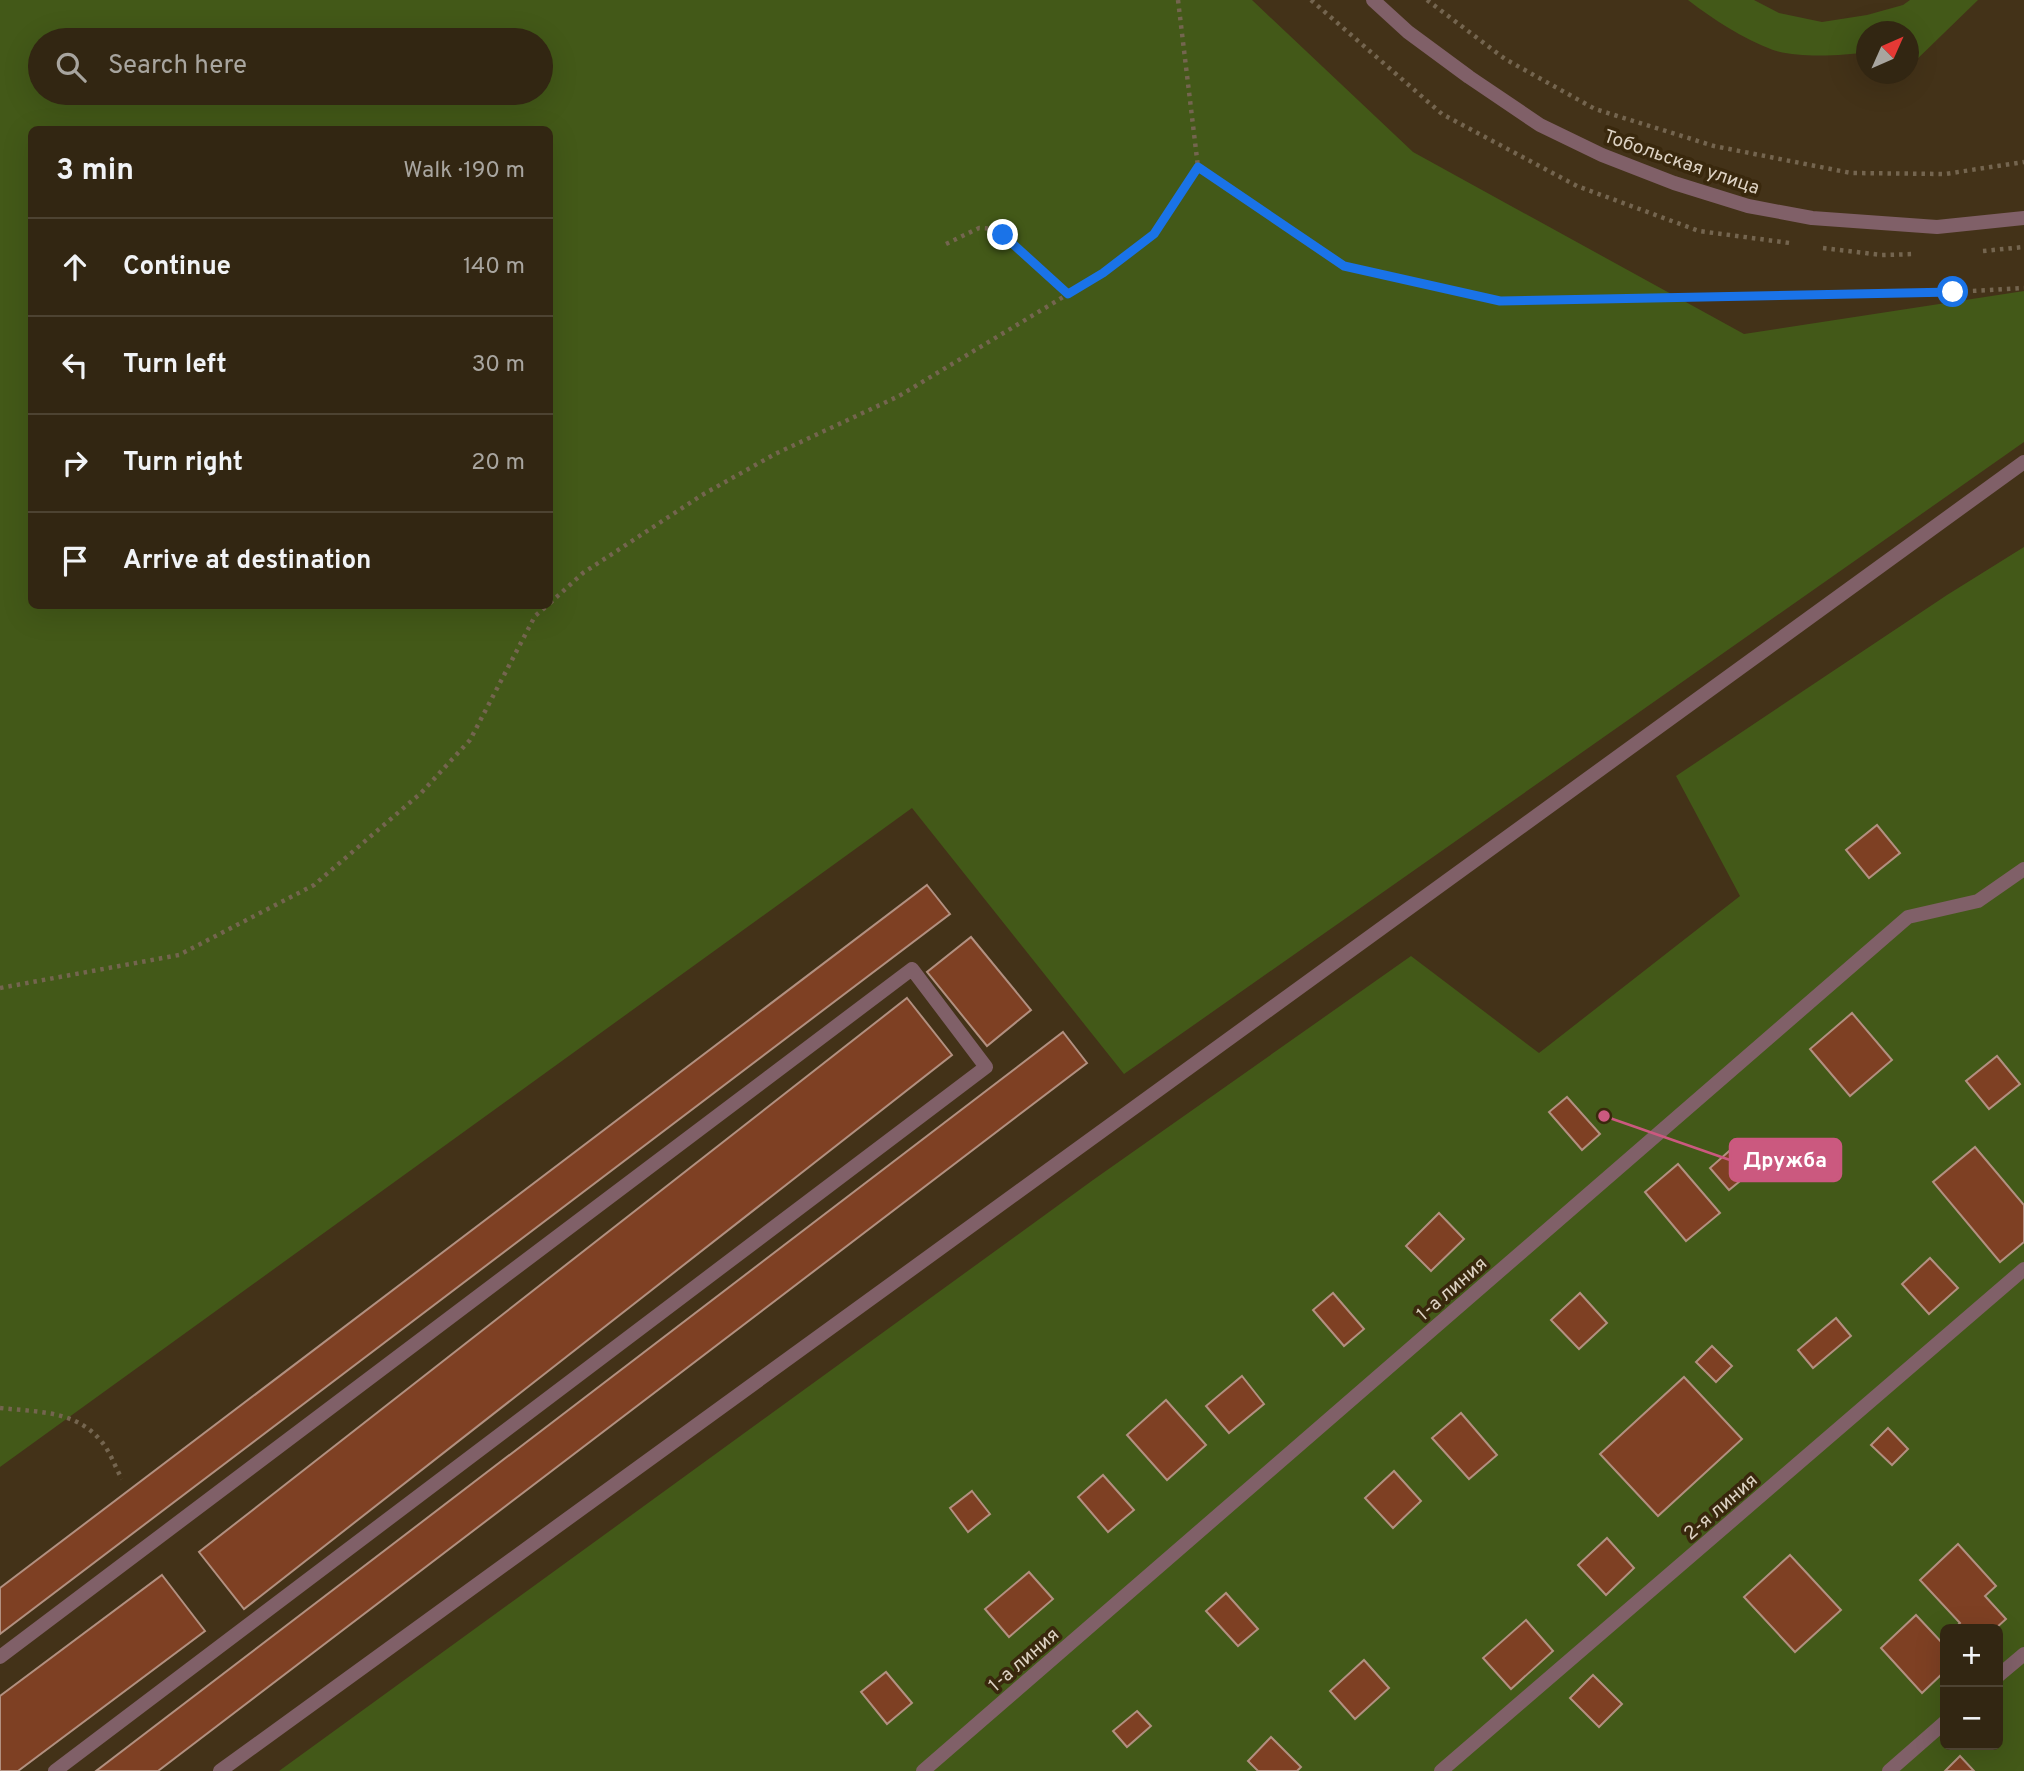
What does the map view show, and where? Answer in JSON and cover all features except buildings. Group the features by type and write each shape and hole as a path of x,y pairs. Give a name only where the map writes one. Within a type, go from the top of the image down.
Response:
{"street":[{"name":"Тобольская улица","path":"1373,0 1408,32 1540,125 1602,155 1674,183 1748,206 1812,218 1937,227 2024,218"},
{"path":"220,1771 2024,462"},
{"name":"1-а линия","path":"923,1771 1908,917 1978,901 2024,869"},
{"path":"0,1657 912,969 986,1067 55,1771"},
{"name":"2-я линия","path":"1441,1771 2024,1269"},
{"path":"2003,1672 2024,1654"},
{"path":"1888,1771 1940,1726"}],"path":[{"path":"553,600 583,573 702,495 775,454 899,396 1103,273 1154,234 1198,167 1178,0"},
{"path":"1427,0 1505,58 1595,109 1714,146 1851,173 1945,174 2024,162"},
{"path":"1198,167 1344,266 1500,301 1953,292 2024,288"},
{"path":"946,244 979,228 995,229 1068,294"},
{"path":"0,988 179,955 314,885 421,793 470,740 535,616 543,609"},
{"path":"0,1408 66,1416 85,1425 102,1442 122,1479"}],"green space":[{"path":"0,0 1252,0 1413,152 1744,334 2024,291 2024,442 1124,1074 912,808 0,1467"},
{"path":"1688,0 1754,0 1779,13 1822,22 1867,15 1903,5 1910,0 1978,0 1919,57 1919,21 1856,21 1856,53 1806,55 1773,50 1718,21"},
{"path":"2024,547 2024,1771 279,1771 1093,1180 1411,956 1539,1053 1740,896 1676,776 1947,595"}],"place":[{"name":"Дружба","path":"1604,1116"}],"route":[{"path":"1003,235 1068,294 1103,273 1154,234 1198,167 1344,266 1500,301 1953,292"}]}
